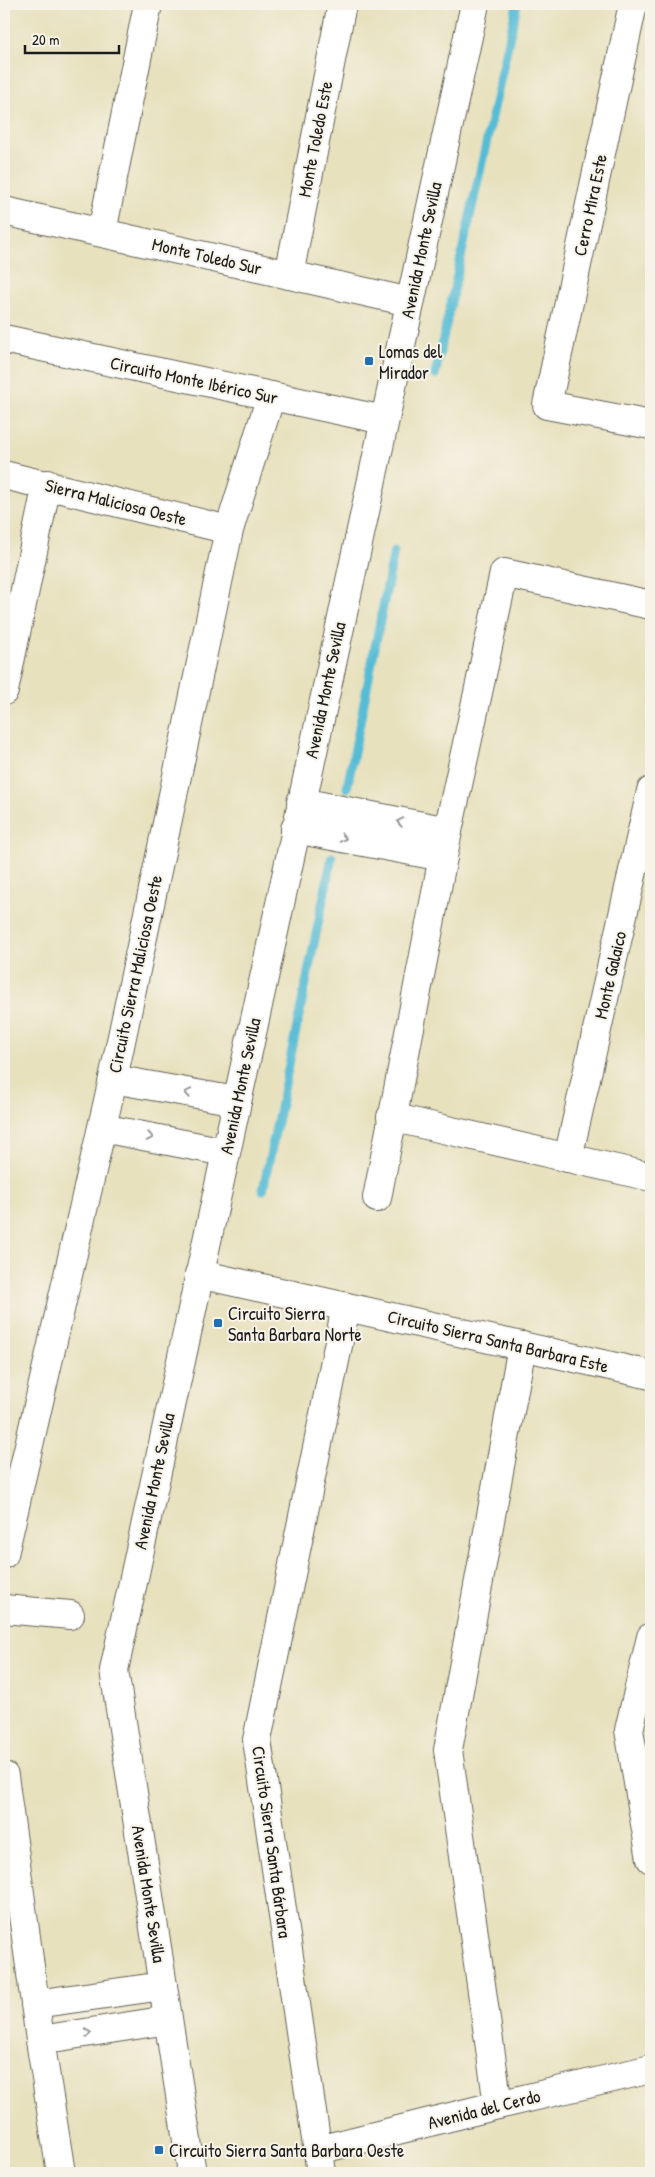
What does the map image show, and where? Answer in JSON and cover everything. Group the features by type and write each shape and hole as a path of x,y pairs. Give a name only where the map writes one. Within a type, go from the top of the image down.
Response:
{"street":[{"path":"102,232 148,4"},
{"name":"Monte Toledo Este","path":"288,275 342,4"},
{"name":"Avenida Monte Sevilla","path":"192,2173 114,1670 475,4"},
{"name":"Cerro Mira Este","path":"634,4 547,405 651,425"},
{"name":"Monte Toledo Sur","path":"4,212 102,232 410,302"},
{"name":"Circuito Monte Ibérico Sur","path":"4,339 384,420"},
{"name":"Circuito Sierra Maliciosa Oeste","path":"4,1554 113,1079 229,530 271,396"},
{"name":"Sierra Maliciosa Oeste","path":"4,475 229,530"},
{"path":"4,691 47,484"},
{"path":"377,1198 391,1117 446,844 504,573 651,606"},
{"name":"Monte Galaico","path":"568,1158 651,791"},
{"path":"301,802 446,844"},
{"path":"295,829 446,844"},
{"path":"113,1079 236,1101"},
{"path":"391,1117 651,1177"},
{"path":"102,1128 225,1152"},
{"name":"Circuito Sierra Santa Barbara Este","path":"199,1274 651,1375"},
{"name":"Circuito Sierra Santa Bárbara","path":"320,2162 257,1740 346,1307"},
{"path":"498,2105 448,1750 522,1346"},
{"path":"4,1609 70,1615"},
{"path":"651,1637 630,1730 651,1859"},
{"path":"4,1776 6,1808 61,2173"},
{"path":"35,2004 163,1986"},
{"path":"40,2040 168,2020"},
{"name":"Avenida del Cerdo","path":"320,2162 498,2105 651,2069"}],"waterway":[{"path":"435,375 517,4"},
{"path":"347,788 394,551"},
{"path":"263,1190 332,857"}],"place":[{"name":"Lomas del Mirador","path":"369,361"},
{"name":"Circuito Sierra Santa Barbara Norte","path":"218,1323"},
{"name":"Circuito Sierra Santa Barbara Oeste","path":"159,2150"}]}
